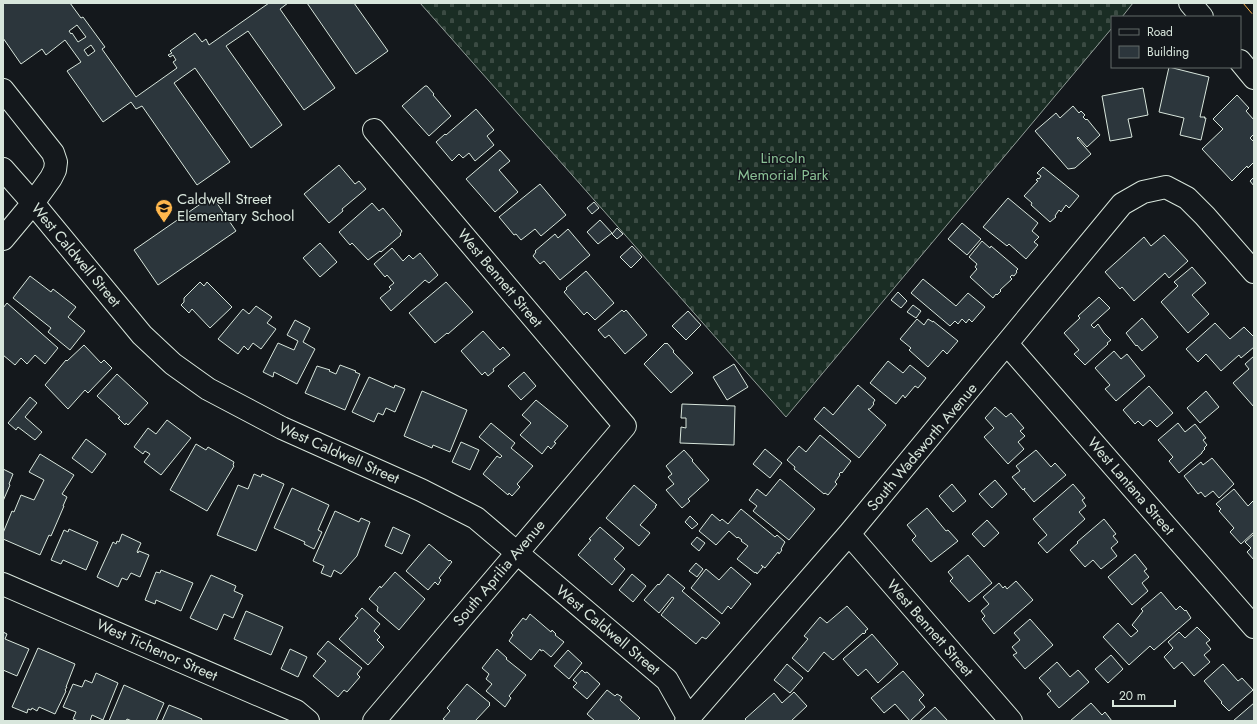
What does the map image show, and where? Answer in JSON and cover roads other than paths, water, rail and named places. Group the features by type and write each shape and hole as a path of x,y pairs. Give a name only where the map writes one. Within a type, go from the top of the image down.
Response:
{"street":[{"path":"1190,3 1201,16"},
{"path":"1241,62 1254,78"},
{"path":"3,90 53,153 56,162 55,170 51,178 33,203 3,238"},
{"name":"West Bennett Street","path":"374,130 625,426"},
{"name":"West Caldwell Street","path":"3,169 142,335 173,364 208,389 282,428 421,490 476,518 667,680 688,720"},
{"name":"South Wadsworth Avenue","path":"688,720 849,534 1122,204 1144,192 1166,188 1186,198 1205,216 1254,272"},
{"name":"West Lantana Street","path":"1007,344 1254,627"},
{"name":"South Aprilia Avenue","path":"374,721 516,552 625,426"},
{"name":"West Bennett Street","path":"849,534 1011,721"},
{"name":"West Tichenor Street","path":"3,584 296,711 308,721"}],"place":[{"name":"Caldwell Street Elementary School","path":"164,223"}],"park label":[{"name":"Lincoln Memorial Park","path":"783,166"}]}
